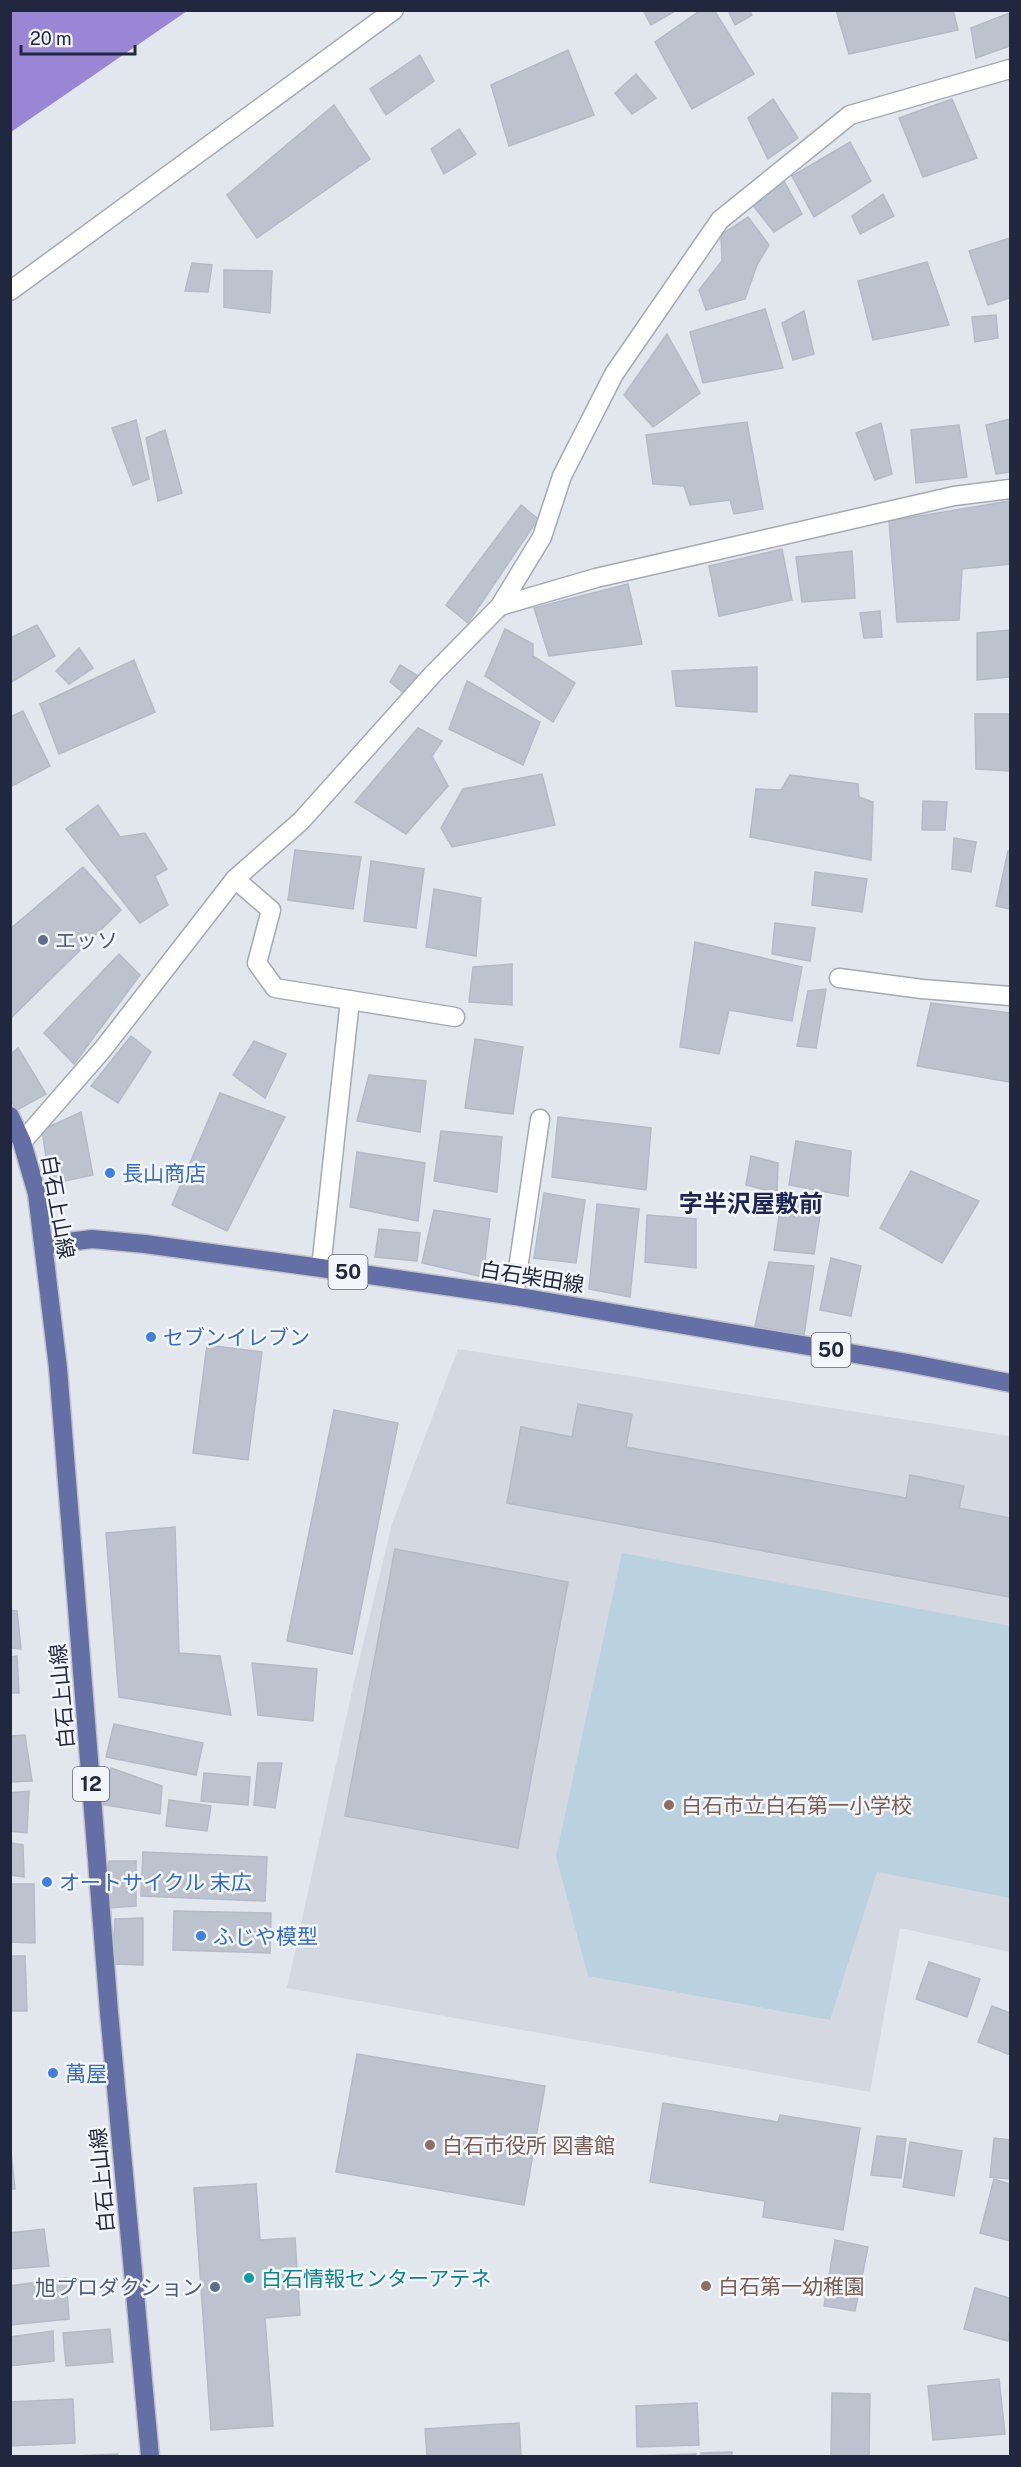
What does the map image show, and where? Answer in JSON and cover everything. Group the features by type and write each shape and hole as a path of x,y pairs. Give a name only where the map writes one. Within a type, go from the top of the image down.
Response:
{"main road":[{"name":"白石上山線","path":"10,1116 22,1142 37,1194 59,1380 109,2012 150,2457"},
{"name":"白石柴田線","path":"44,1245 92,1239 321,1268 514,1296 908,1363 1011,1383"}],"street":[{"path":"10,291 394,10"},
{"path":"22,1142 103,1049 235,879 301,821 433,674 500,606 542,537 562,476 614,374 720,220 850,115 1011,69"},
{"path":"500,606 596,578 954,496 1011,489"},
{"path":"235,879 271,910 257,963 275,988 455,1017"},
{"path":"839,978 922,989 1011,996"},
{"path":"321,1268 350,1000"},
{"path":"514,1296 540,1119"}],"shaded area":[{"path":"11,10 187,10 187,11 11,132"},
{"name":"白石市立白石第一小学校","path":"458,1349 1010,1436 1010,1952 900,1928 870,2092 287,1988 354,1682 392,1524"},
{"path":"622,1553 1010,1626 1010,1898 877,1872 830,2020 588,1976 556,1856"}],"building":[{"path":"643,10 677,10 651,25"},
{"path":"701,10 714,10 754,74 692,109 655,42"},
{"path":"728,10 749,10 752,15 735,25"},
{"path":"836,10 953,10 958,30 849,54"},
{"path":"1009,13 1010,46 976,58 971,28"},
{"path":"568,50 594,115 509,146 491,85"},
{"path":"420,55 434,81 386,115 370,89"},
{"path":"636,74 656,98 632,114 615,93"},
{"path":"773,99 798,138 768,159 748,118"},
{"path":"952,99 977,158 923,177 899,118"},
{"path":"334,105 370,159 257,238 227,195"},
{"path":"459,129 476,154 444,174 431,149"},
{"path":"850,142 871,181 814,217 792,176"},
{"path":"784,181 802,214 774,232 752,204"},
{"path":"883,194 894,216 860,234 852,216"},
{"path":"748,217 769,245 757,265 745,299 706,310 699,290 722,261 721,235"},
{"path":"1010,238 1010,298 988,305 969,251"},
{"path":"927,262 949,325 873,340 858,281"},
{"path":"192,263 212,265 208,292 185,291"},
{"path":"224,270 272,271 270,313 224,307"},
{"path":"765,309 783,368 703,383 690,332"},
{"path":"804,311 814,354 793,360 782,323"},
{"path":"996,315 998,338 975,342 972,317"},
{"path":"667,334 700,393 653,427 624,395"},
{"path":"1010,419 1010,472 996,474 986,425"},
{"path":"136,420 149,479 133,485 112,428"},
{"path":"747,422 763,509 734,514 730,500 690,505 684,486 653,484 646,435"},
{"path":"881,423 892,474 875,480 856,433"},
{"path":"959,425 967,477 916,483 911,430"},
{"path":"165,430 182,493 158,501 146,438"},
{"path":"1010,501 1010,564 962,569 959,620 897,622 889,521"},
{"path":"521,505 538,519 468,623 446,605"},
{"path":"782,549 792,600 719,616 709,566"},
{"path":"852,551 855,598 802,602 796,557"},
{"path":"628,584 642,644 549,656 534,608"},
{"path":"880,611 882,637 864,638 860,613"},
{"path":"37,625 55,656 10,683 10,638"},
{"path":"505,629 533,644 533,656 575,683 553,722 485,676"},
{"path":"1010,630 1010,677 977,680 977,633"},
{"path":"79,648 93,668 69,684 56,671"},
{"path":"134,660 155,712 59,754 40,704"},
{"path":"400,665 418,676 404,693 390,682"},
{"path":"757,667 757,712 676,706 672,671"},
{"path":"467,681 540,722 523,765 449,729"},
{"path":"23,711 50,766 10,787 10,717"},
{"path":"975,714 1010,714 1010,771 976,769"},
{"path":"418,728 442,741 432,756 448,786 406,834 355,802"},
{"path":"542,774 555,825 452,847 441,828 463,789"},
{"path":"790,775 858,784 859,797 873,802 871,860 750,837 756,789 781,790"},
{"path":"923,801 947,802 945,830 922,830"},
{"path":"98,805 120,837 145,833 167,869 155,876 168,905 140,923 66,829"},
{"path":"954,838 976,842 971,872 952,869"},
{"path":"295,850 361,857 353,909 288,900"},
{"path":"1008,851 1010,851 1010,909 996,906"},
{"path":"371,861 424,869 416,928 364,921"},
{"path":"83,867 121,910 10,1019 10,929"},
{"path":"815,872 867,879 862,912 812,905"},
{"path":"434,889 481,898 476,956 426,947"},
{"path":"775,923 815,928 810,961 772,954"},
{"path":"695,942 802,967 792,1021 729,1010 719,1054 680,1047"},
{"path":"119,954 140,975 74,1064 44,1033"},
{"path":"512,964 512,1005 469,1002 473,967"},
{"path":"826,989 816,1048 797,1046 808,991"},
{"path":"931,1003 1010,1013 1010,1082 917,1066"},
{"path":"131,1036 151,1052 118,1103 91,1086"},
{"path":"475,1039 523,1047 513,1114 465,1108"},
{"path":"254,1041 286,1054 265,1098 233,1075"},
{"path":"18,1048 46,1094 17,1110 10,1100 10,1055"},
{"path":"369,1075 426,1081 420,1132 357,1121"},
{"path":"220,1093 285,1117 227,1231 172,1205"},
{"path":"81,1112 93,1175 50,1184 42,1130"},
{"path":"558,1117 651,1128 646,1190 552,1177"},
{"path":"441,1131 502,1137 497,1192 434,1181"},
{"path":"796,1141 851,1151 848,1196 789,1185"},
{"path":"357,1152 425,1163 418,1221 350,1207"},
{"path":"751,1156 778,1163 777,1193 746,1185"},
{"path":"911,1171 979,1201 942,1263 880,1228"},
{"path":"544,1193 585,1200 576,1263 534,1258"},
{"path":"782,1197 822,1203 814,1254 774,1250"},
{"path":"597,1204 639,1209 630,1297 589,1289"},
{"path":"434,1210 490,1219 483,1277 422,1263"},
{"path":"647,1215 696,1219 696,1268 645,1262"},
{"path":"379,1229 420,1233 417,1261 375,1257"},
{"path":"831,1258 861,1266 851,1316 820,1310"},
{"path":"769,1262 814,1266 804,1335 755,1326"},
{"path":"207,1345 262,1352 248,1460 193,1453"},
{"path":"578,1404 632,1414 626,1447 906,1498 910,1475 964,1486 959,1508 1010,1518 1010,1597 507,1503 521,1427 572,1437"},
{"path":"334,1410 398,1423 352,1654 287,1641"},
{"path":"175,1527 179,1653 220,1656 231,1715 119,1697 106,1533"},
{"path":"395,1549 568,1582 518,1848 345,1816"},
{"path":"10,1610 17,1611 21,1649 10,1648"},
{"path":"17,1656 19,1693 10,1693 10,1657"},
{"path":"252,1663 317,1669 313,1721 258,1715"},
{"path":"114,1724 203,1743 196,1775 106,1757"},
{"path":"25,1735 32,1781 10,1782 10,1736"},
{"path":"258,1763 282,1763 275,1808 254,1805"},
{"path":"111,1768 162,1786 160,1814 99,1804"},
{"path":"204,1773 250,1777 248,1805 201,1801"},
{"path":"29,1791 27,1833 10,1831 10,1793"},
{"path":"169,1800 211,1806 207,1831 166,1826"},
{"path":"10,1843 23,1845 24,1877 10,1875"},
{"path":"143,1852 267,1857 265,1901 141,1896"},
{"path":"109,1861 136,1861 136,1906 107,1908"},
{"path":"10,1884 34,1884 35,1943 10,1942"},
{"path":"174,1911 271,1913 270,1953 173,1950"},
{"path":"143,1918 143,1965 112,1964 115,1919"},
{"path":"10,1956 25,1956 27,2011 10,2011"},
{"path":"929,1962 980,1979 967,2017 916,1999"},
{"path":"992,2006 1010,2013 1010,2055 978,2042"},
{"path":"357,2054 545,2086 524,2205 336,2172"},
{"path":"663,2103 778,2122 780,2115 860,2128 843,2230 763,2217 765,2201 650,2182"},
{"path":"877,2136 906,2139 901,2178 871,2175"},
{"path":"994,2138 1010,2140 1010,2179 990,2177"},
{"path":"910,2142 962,2151 954,2196 903,2187"},
{"path":"10,2143 15,2189 10,2189"},
{"path":"994,2179 1010,2184 1010,2241 980,2233"},
{"name":"白石情報センターアテネ","path":"256,2184 260,2240 295,2238 300,2315 265,2318 273,2426 211,2430 194,2188"},
{"path":"44,2229 49,2266 10,2269 10,2233"},
{"path":"835,2240 868,2247 855,2311 824,2306"},
{"path":"66,2278 69,2319 10,2325 10,2286"},
{"path":"975,2288 1010,2298 1008,2341 964,2329"},
{"path":"110,2329 113,2362 66,2366 63,2333"},
{"path":"53,2331 54,2361 10,2366 10,2337"},
{"path":"999,2379 1005,2434 933,2440 928,2386"},
{"path":"832,2393 870,2394 869,2456 831,2456"},
{"path":"73,2399 75,2443 10,2446 10,2402"},
{"path":"697,2403 699,2445 637,2447 636,2406"},
{"path":"519,2423 521,2456 427,2456 425,2429"},
{"path":"732,2452 732,2456 701,2456 701,2453"},
{"path":"118,2454 118,2456 77,2456"},
{"path":"696,2454 696,2456 640,2456"}],"place":[{"name":"エッソ","path":"43,940"},
{"name":"長山商店","path":"110,1173"},
{"name":"セブンイレブン","path":"151,1337"},
{"name":"白石市立白石第一小学校","path":"669,1805"},
{"name":"オートサイクル 末広","path":"47,1882"},
{"name":"ふじや模型","path":"201,1936"},
{"name":"萬屋","path":"53,2073"},
{"name":"白石市役所 図書館","path":"430,2145"},
{"name":"白石情報センターアテネ","path":"249,2278"},
{"name":"白石第一幼稚園","path":"706,2286"},
{"name":"旭プロダクション","path":"215,2287"}],"district":[{"name":"字半沢屋敷前","path":"751,1203"}]}
